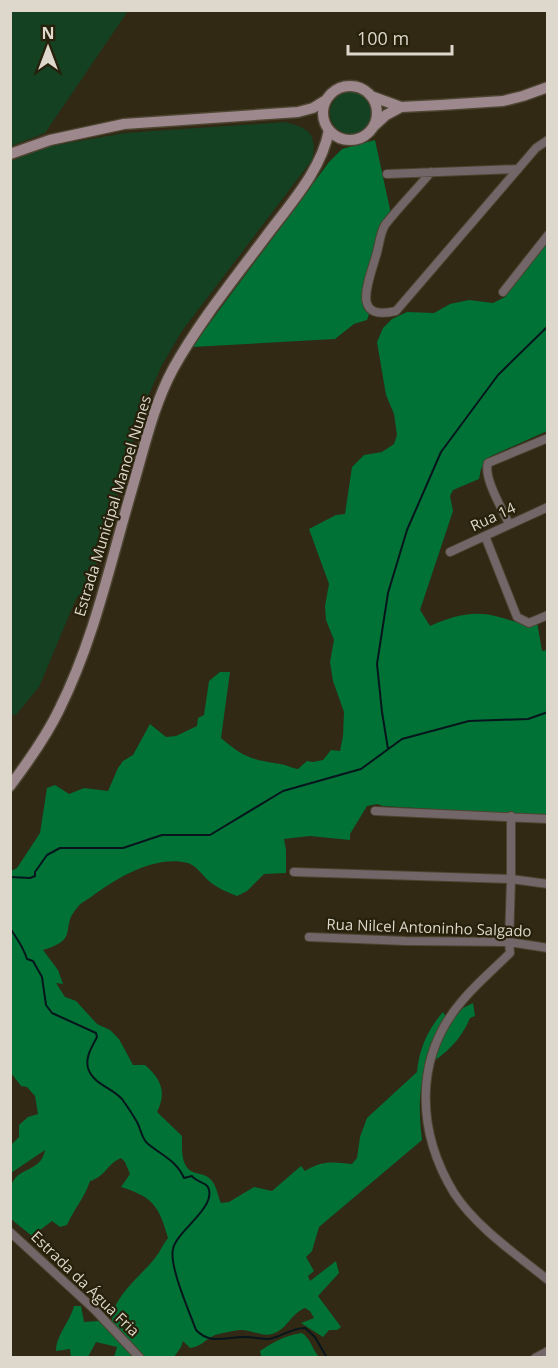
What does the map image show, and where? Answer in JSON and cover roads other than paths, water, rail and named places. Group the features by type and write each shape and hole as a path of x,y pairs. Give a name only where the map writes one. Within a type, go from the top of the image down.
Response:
{"main road":[{"path":"10,154 84,131 124,124 298,112 313,108 343,87 353,86 363,89 376,105 377,116 374,126"},
{"path":"371,96 401,107 503,101 548,87"},
{"path":"326,100 323,110 327,125 337,137 347,140 358,139 367,134 386,115 401,107"},
{"path":"298,112 327,125"},
{"name":"Estrada Municipal Manoel Nunes","path":"10,786 39,746 59,711 86,647 153,419 172,370 294,199 322,155 327,125"},
{"name":"Estrada Municipal Manoel Nunes","path":"322,155 347,140"}],"street":[{"path":"431,172 384,226 366,293 368,306 379,314 396,311 536,148 548,140"},
{"path":"387,174 518,169"},
{"path":"503,292 548,236"},
{"path":"509,524 486,469 488,464 548,438"},
{"name":"Rua 14","path":"450,552 548,507"},
{"path":"486,536 517,617 525,621 534,621 548,615"},
{"path":"375,811 548,819"},
{"path":"511,816 508,942 510,953 461,1002 442,1031 429,1066 424,1095 426,1121 436,1156 455,1194 478,1221 548,1280"},
{"path":"294,872 511,879 548,884"},
{"name":"Rua Nilcel Antoninho Salgado","path":"309,937 508,942 548,948"},
{"name":"Estrada da Água Fria","path":"10,1232 94,1309 140,1358"},
{"path":"535,1358 548,1351"}],"waterway":[{"path":"388,749 377,664 388,593 407,530 441,452 498,375 548,326"},
{"path":"10,877 35,876 35,872 47,855 60,848 123,848 162,835 210,835 283,791 361,769 402,739 469,721 528,719 548,712"},
{"path":"10,928 22,946 27,959 33,961 42,977 46,1005 52,1013 96,1033 97,1037 87,1060 90,1073 98,1082 122,1099 147,1143 172,1162 184,1178 192,1176 208,1187 209,1197 206,1205 181,1235 173,1249 177,1277 196,1330 201,1335 213,1339 245,1337 269,1339 295,1329 305,1328 315,1337 327,1358"}]}
